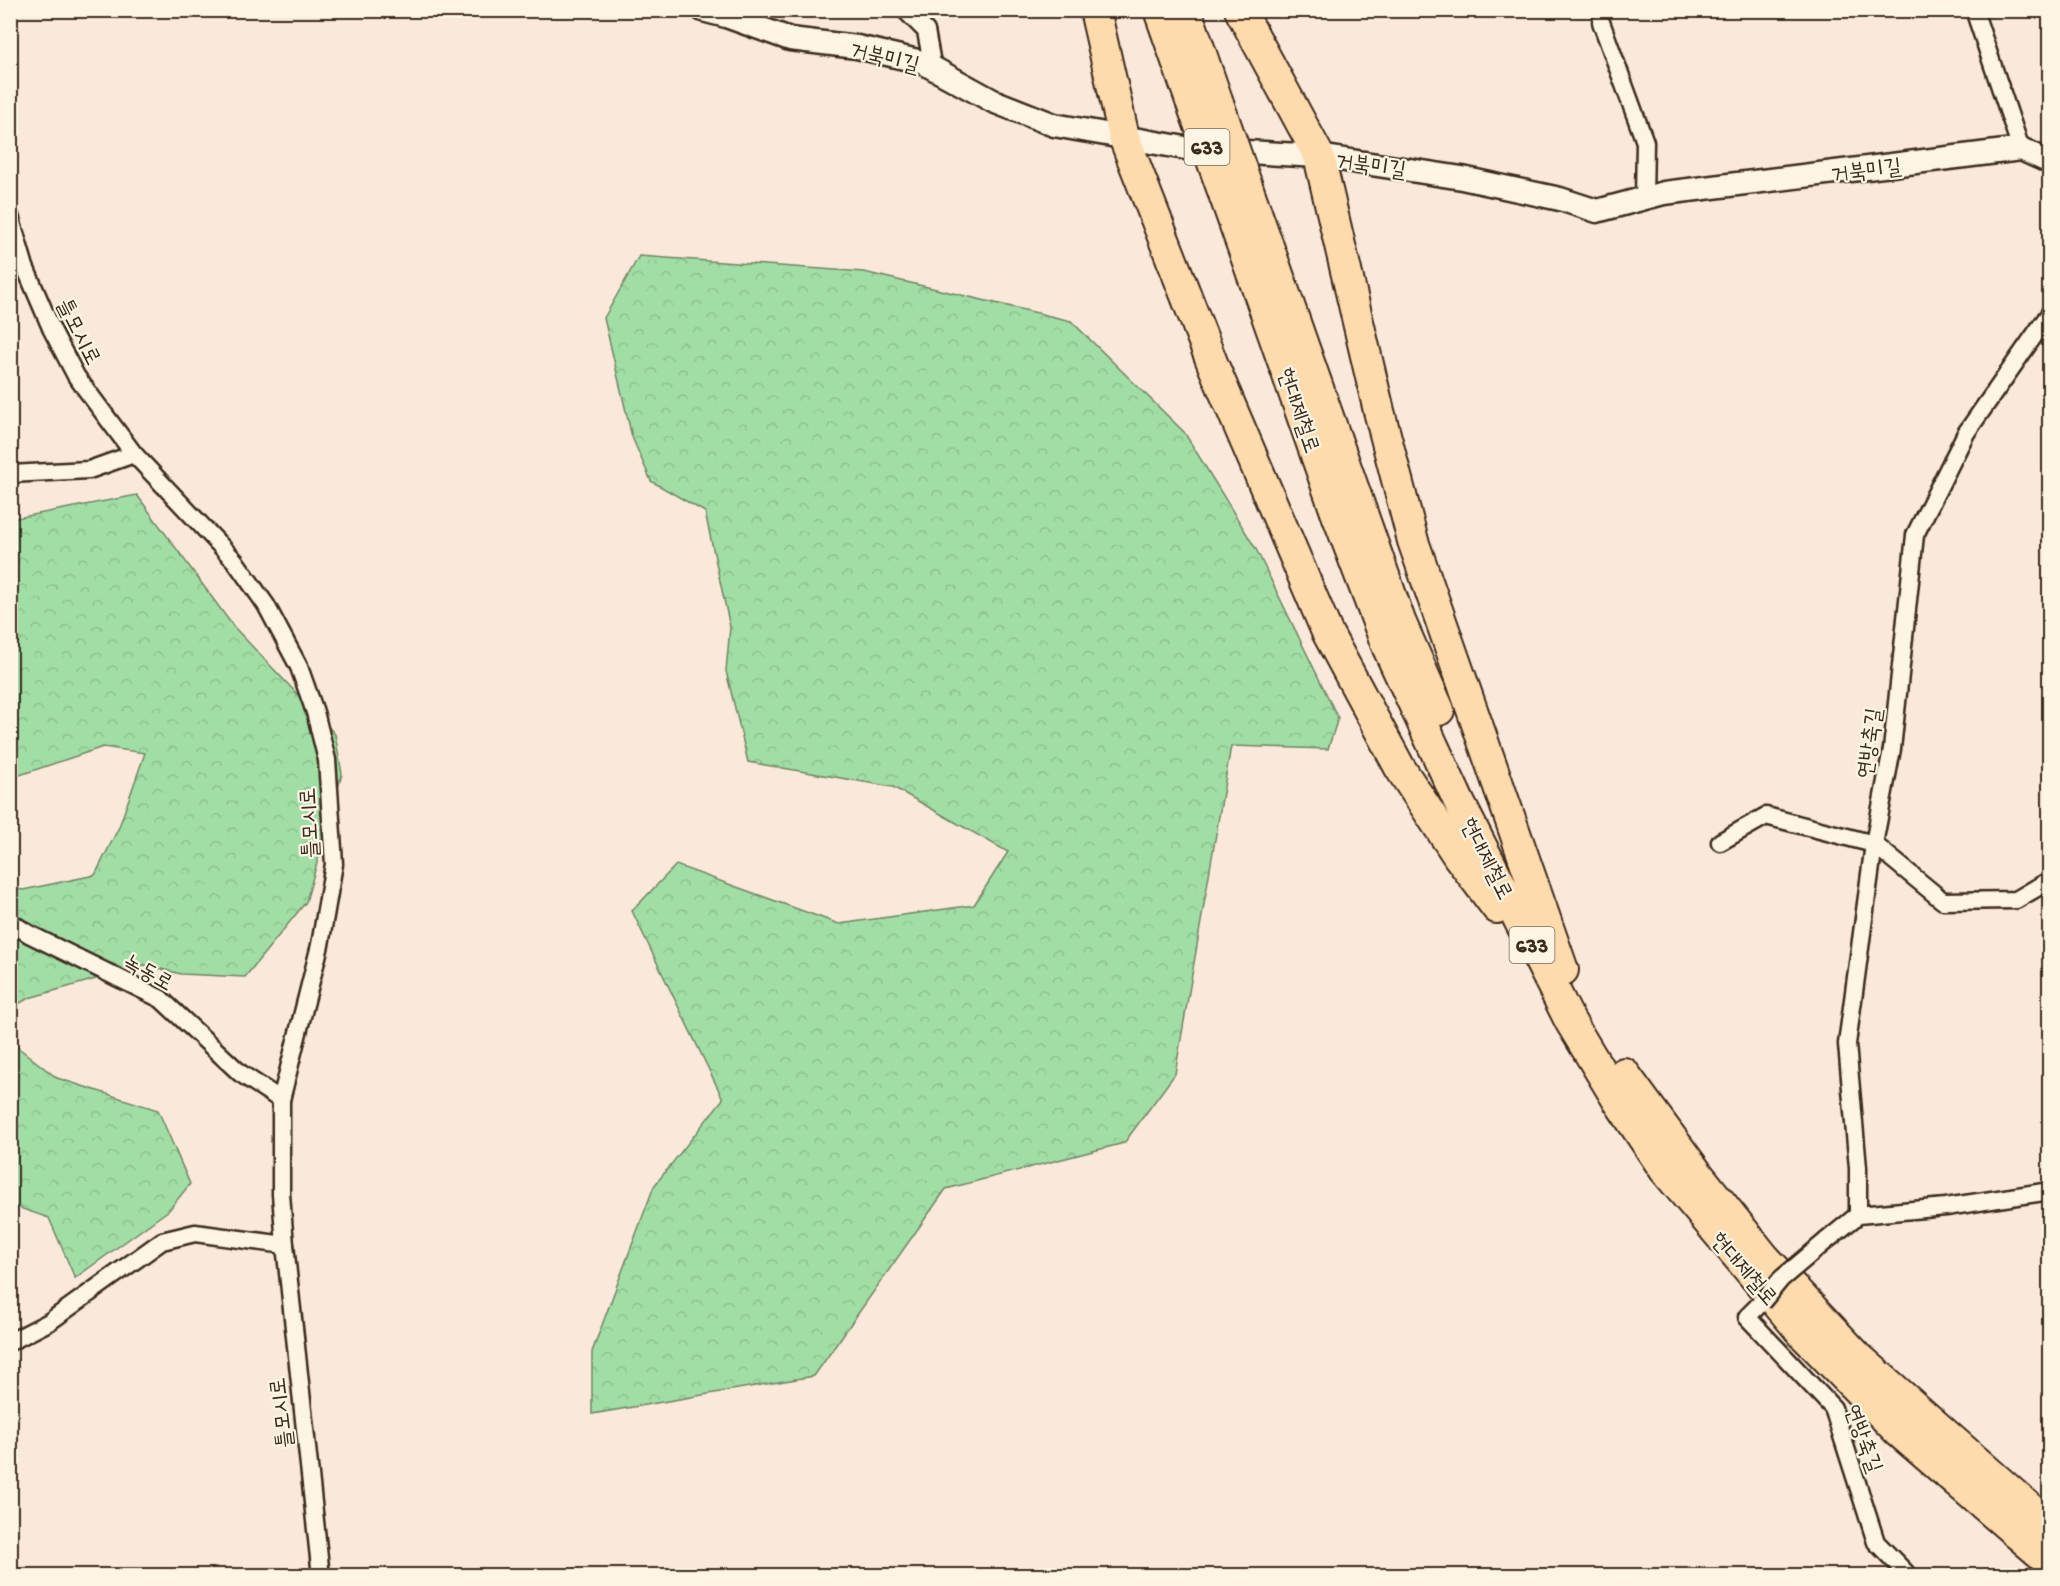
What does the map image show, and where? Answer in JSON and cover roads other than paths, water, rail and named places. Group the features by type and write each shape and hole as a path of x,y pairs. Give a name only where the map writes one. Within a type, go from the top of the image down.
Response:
{"highway":[{"path":"1095,10 1124,137 1213,365 1327,632 1400,768 1458,856 1555,972"},
{"name":"현대제철로","path":"1159,10 1204,100 1236,192 1336,512 1387,646 1460,804 1555,972 1630,1084 1765,1258 1857,1356 2049,1526"},
{"name":"현대제철로","path":"1186,10 1204,100"},
{"path":"1240,10 1319,156 1378,411 1413,541 1555,972"},
{"name":"현대제철로","path":"1555,972 1570,1022 1617,1099 1664,1169 1724,1244 1802,1333 1899,1432 2049,1562"}],"street":[{"name":"거북미길","path":"703,10 790,39 857,47 922,62 993,102 1054,125 1191,149 1319,156 1462,178 1560,199 1597,211 1664,193 2021,149"},
{"path":"905,10 926,32 933,69"},
{"path":"1974,10 2021,149 2049,162"},
{"path":"1601,21 1645,142 1644,199"},
{"name":"틀모시로","path":"10,216 25,267 52,330 76,375 134,454 235,561 266,605 299,667 315,712 327,760 334,864 320,945 281,1100 281,1194 285,1245 321,1575"},
{"name":"연방축길","path":"1909,1575 1876,1542 1833,1408 1747,1317 1781,1279 1858,1215 1858,1168 1847,1044 1874,844 1892,749 1915,536 1934,493 1966,433 2049,313"},
{"path":"10,474 90,470 134,454"},
{"path":"1720,842 1766,816 1874,844 1943,901 2016,900 2049,880"},
{"name":"녹동로","path":"10,922 161,999 240,1073 281,1100"},
{"path":"1858,1215 1946,1207 2049,1191"},
{"path":"10,1342 49,1322 162,1241 195,1233 285,1245"}]}
